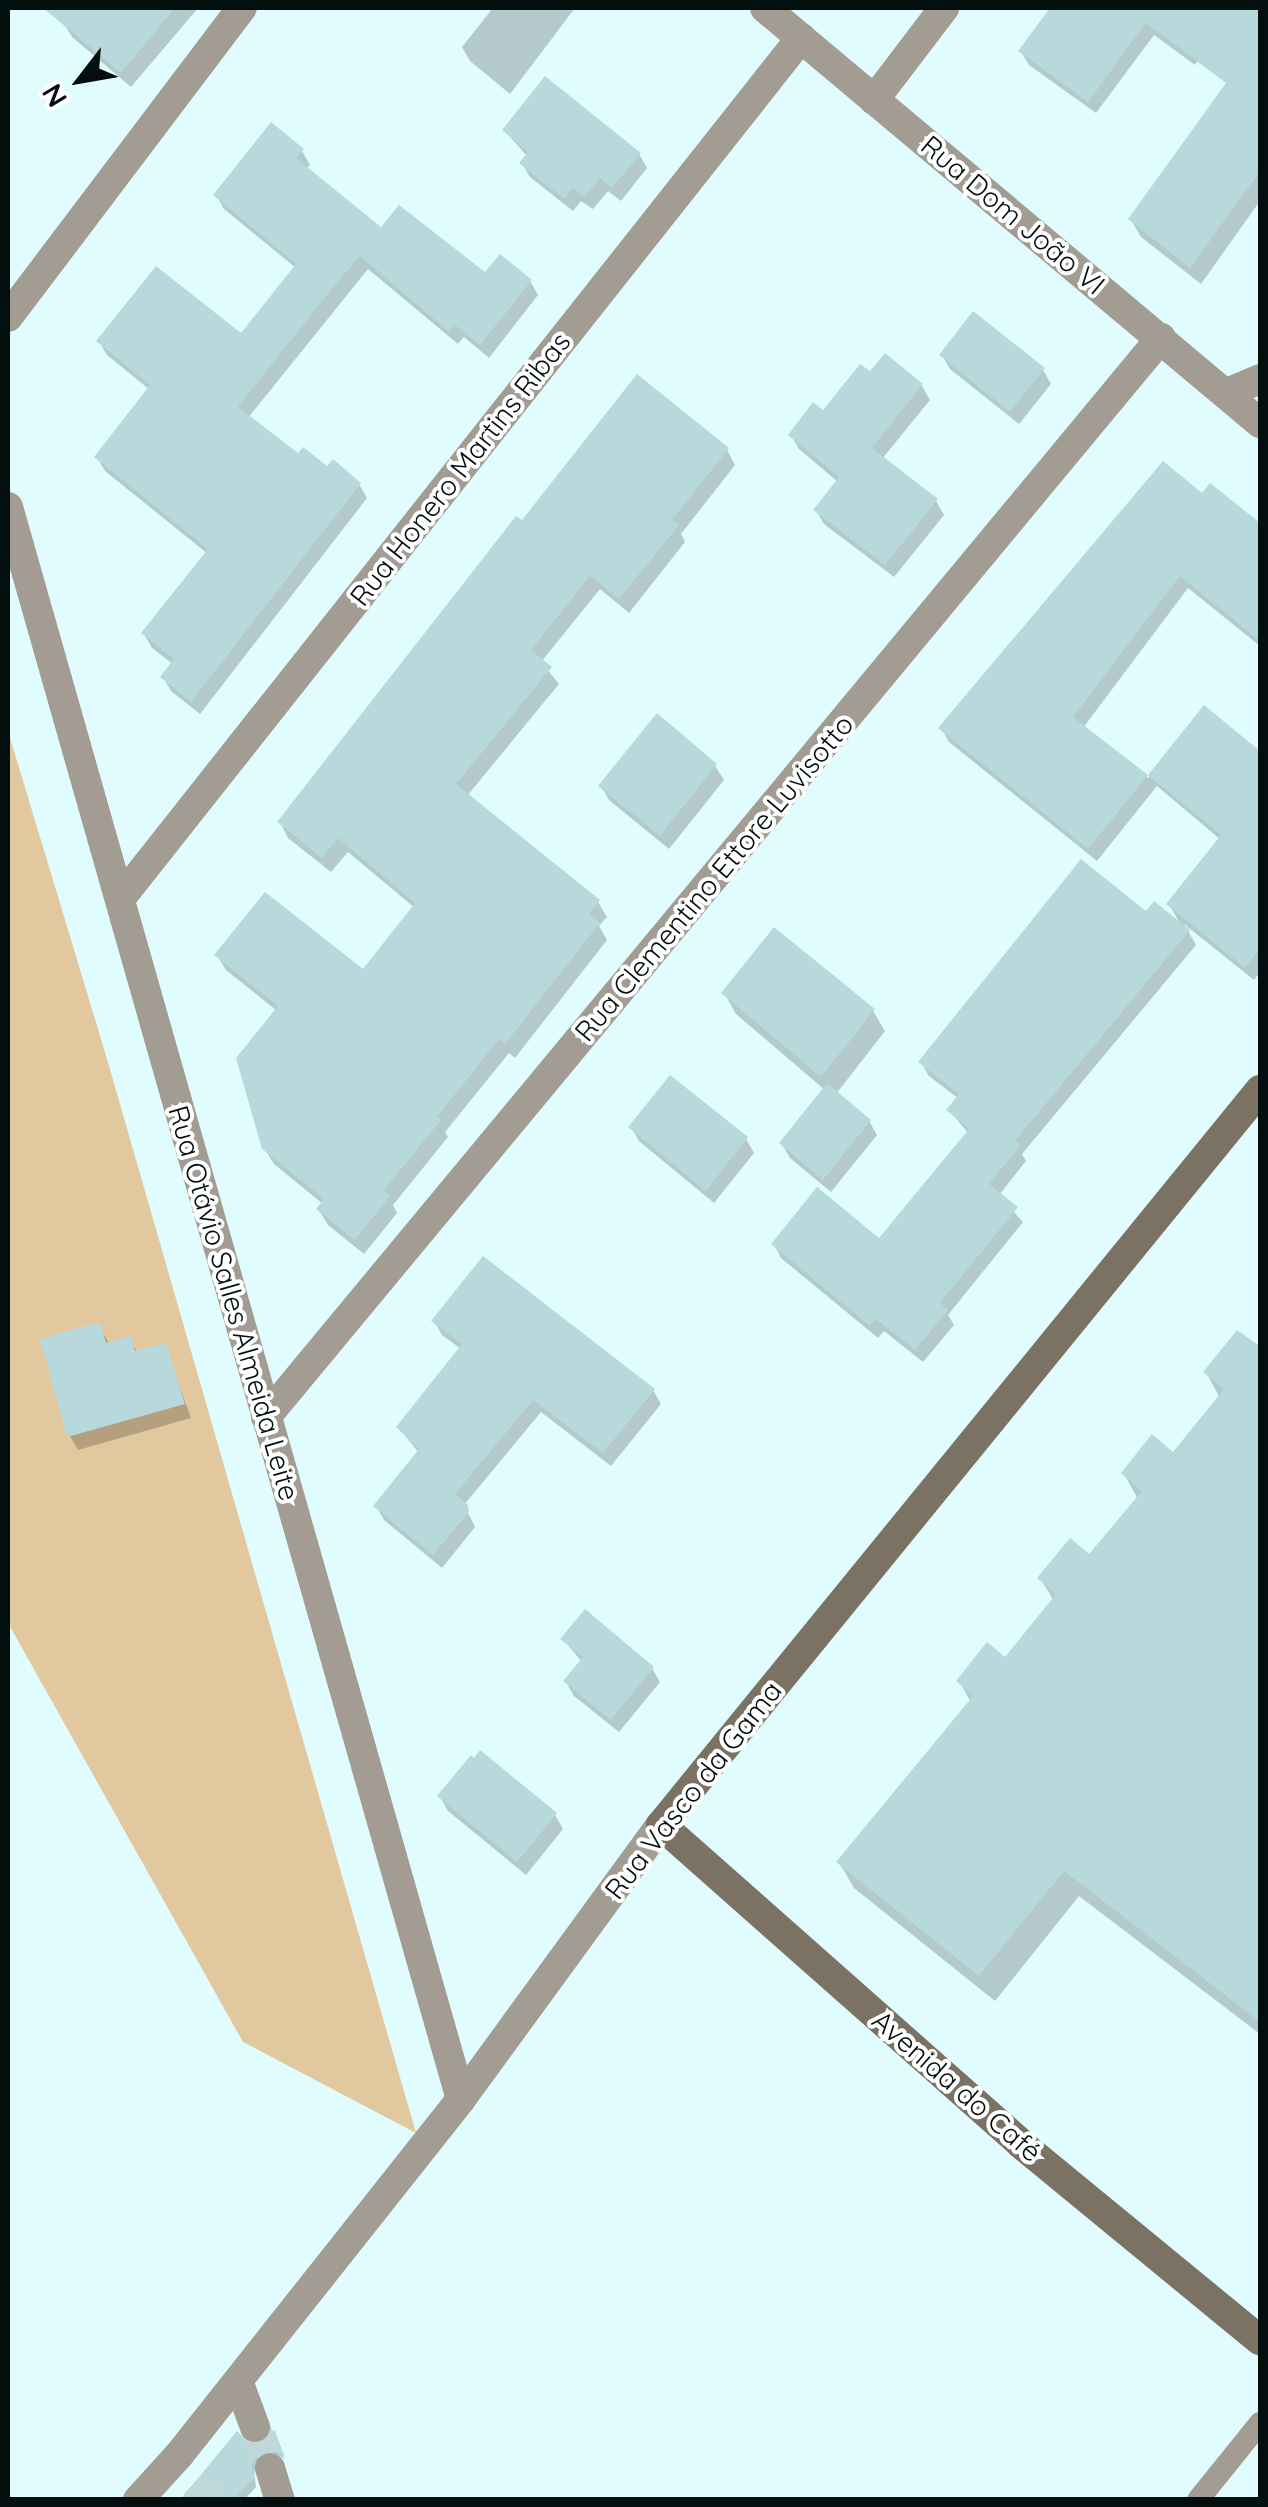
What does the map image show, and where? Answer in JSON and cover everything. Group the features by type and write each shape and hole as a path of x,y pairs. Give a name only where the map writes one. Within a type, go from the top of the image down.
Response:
{"street":[{"path":"8,317 242,8"},
{"name":"Rua Dom João VI","path":"765,8 1260,423"},
{"path":"874,100 944,8"},
{"name":"Rua Honero Martins Ribas","path":"120,899 801,38"},
{"name":"Rua Clementino Ettore Luvisotto","path":"266,1417 1161,338"},
{"path":"1228,393 1260,380"},
{"name":"Rua Otávio Salles Almeida Leite","path":"8,507 460,2099"},
{"name":"Rua Vasco da Gama","path":"138,2500 184,2472 238,2381 460,2099 661,1824 1260,1090"},
{"name":"Avenida do Café","path":"661,1824 1021,2144 1260,2340"},
{"path":"238,2381 256,2427"},
{"path":"270,2468 280,2500"}],"lane":[{"path":"1198,2500 1260,2423"}],"shaded area":[{"path":"8,731 107,1059 416,2133 243,2042 8,1623"}],"building":[{"path":"43,8 175,8 121,73"},
{"path":"1050,8 1260,8 1260,171 1190,268 1128,219 1226,83 1146,23 1088,102 1018,51"},
{"path":"545,76 641,153 612,188 600,178 584,197 573,188 564,199 519,163 528,152 502,130"},
{"path":"271,122 304,149 296,158 381,227 399,205 485,272 500,254 532,280 480,345 455,325 449,332 360,256 330,291 238,407 298,453 303,447 327,466 333,459 361,483 191,702 160,677 174,659 141,633 208,549 94,457 150,385 96,341 156,266 241,333 296,264 213,195"},
{"path":"973,311 1045,368 1010,412 939,355"},
{"path":"885,353 923,384 872,448 938,499 885,565 813,510 839,477 788,435 813,402 823,410 860,364 870,371"},
{"path":"637,374 729,448 672,520 679,525 619,599 590,576 531,650 552,667 456,784 600,900 589,914 600,923 505,1044 499,1039 437,1117 441,1120 384,1190 390,1196 355,1240 316,1209 324,1199 262,1149 236,1058 278,1006 214,955 265,892 363,969 415,903 338,838 322,858 277,822 516,516 522,520"},
{"path":"1163,461 1202,493 1210,483 1260,523 1260,641 1180,576 1073,717 1148,775 1088,849 938,728"},
{"path":"1204,705 1260,751 1260,948 1245,968 1166,904 1221,835 1148,775"},
{"path":"657,713 717,764 660,836 598,786"},
{"path":"1081,859 1146,911 1154,901 1190,930 1015,1141 1020,1146 989,1184 1018,1207 940,1303 948,1310 915,1350 876,1319 870,1326 771,1244 817,1187 879,1238 969,1129 946,1110 959,1094 918,1062"},
{"path":"774,927 875,1009 821,1077 721,993"},
{"path":"670,1075 748,1137 706,1191 628,1127"},
{"path":"827,1083 871,1120 823,1180 779,1143"},
{"path":"483,1256 655,1389 603,1453 533,1400 455,1494 468,1505 469,1512 433,1555 373,1506 419,1449 396,1427 462,1344 431,1321"},
{"path":"100,1322 106,1343 131,1336 135,1351 166,1343 185,1404 67,1437 40,1339"},
{"path":"1237,1330 1260,1346 1260,2022 1064,1871 979,1976 836,1862 973,1696 956,1681 987,1642 1005,1657 1056,1594 1037,1578 1070,1538 1089,1554 1142,1491 1121,1473 1152,1434 1173,1452 1224,1389 1203,1372"},
{"path":"585,1609 654,1667 611,1720 563,1681 583,1657 560,1639"},
{"path":"480,1750 557,1813 517,1862 437,1796 471,1755 474,1758"},
{"path":"274,2429 285,2457 273,2450 257,2455 252,2465 254,2479 232,2500 180,2500 237,2431 253,2446 269,2440"}],"tunnel":[{"path":"255,2427 270,2468"},
{"path":"194,2483 212,2500"}]}
